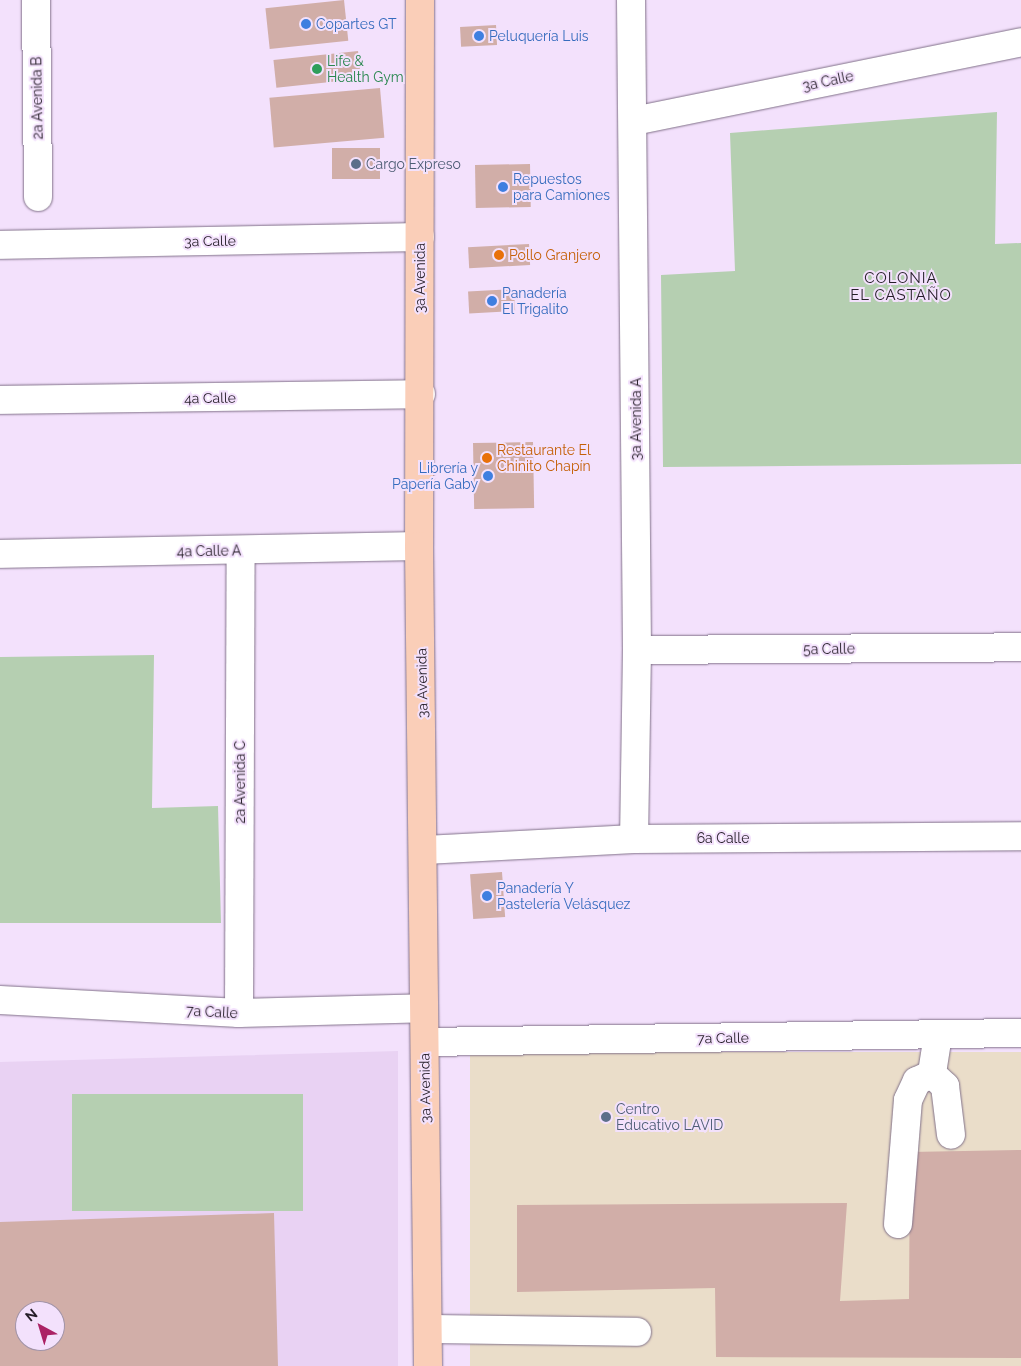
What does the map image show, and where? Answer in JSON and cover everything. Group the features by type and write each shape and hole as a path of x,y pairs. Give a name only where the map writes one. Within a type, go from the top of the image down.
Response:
{"main road":[{"name":"3a Avenida","path":"420,0 419,546 425,850 424,1008 428,1366"}],"street":[{"name":"2a Avenida B","path":"36,0 38,197"},
{"name":"3a Avenida A","path":"631,0 634,121 638,650 634,838"},
{"name":"3a Calle","path":"634,121 1021,42"},
{"name":"3a Calle","path":"0,245 420,237"},
{"name":"4a Calle","path":"0,400 420,394"},
{"name":"4a Calle A","path":"0,554 419,546"},
{"name":"2a Avenida C","path":"240,1013 241,550"},
{"name":"5a Calle","path":"638,650 1021,647"},
{"name":"6a Calle","path":"425,850 634,838 1021,836"},
{"name":"7a Calle","path":"0,1000 240,1013 424,1008"},
{"name":"7a Calle","path":"425,1042 1021,1033"},
{"path":"932,1074 938,1034"},
{"path":"932,1074 945,1086 951,1135"},
{"path":"898,1224 908,1100 917,1081 932,1074"},
{"path":"428,1329 637,1332"}],"shaded area":[{"path":"398,1051 398,1366 0,1366 0,1062"},
{"path":"470,1052 1021,1052 1021,1366 470,1366"}],"green space":[{"path":"997,112 995,244 1021,243 1021,464 663,467 661,275 735,271 730,133"},
{"path":"154,655 152,808 218,806 221,923 0,923 0,657"},
{"path":"72,1094 303,1094 303,1211 72,1211"}],"building":[{"name":"Copartes GT","path":"344,0 348,41 270,49 265,8"},
{"name":"Peluquería Luis","path":"496,25 497,45 461,47 460,27"},
{"name":"Life & Health Gym","path":"358,51 361,79 276,88 273,60"},
{"path":"380,88 384,138 274,147 269,98"},
{"name":"Cargo Expreso","path":"332,148 380,148 380,179 332,179"},
{"name":"Repuestos para Camiones","path":"530,164 531,207 476,208 475,165"},
{"name":"Pollo Granjero","path":"529,244 530,265 469,268 468,247"},
{"name":"Panadería El Trigalito","path":"514,289 515,311 469,313 468,291"},
{"path":"533,442 534,508 474,509 473,443"},
{"name":"Panadería Y Pastelería Velásquez","path":"502,872 505,917 473,919 470,874"},
{"path":"1021,1150 1021,1358 716,1357 715,1288 517,1292 517,1205 847,1203 840,1301 909,1299 910,1152"},
{"path":"274,1213 278,1366 0,1366 0,1222"}],"place":[{"name":"Copartes GT","path":"306,24"},
{"name":"Peluquería Luis","path":"479,36"},
{"name":"Life & Health Gym","path":"317,69"},
{"name":"Cargo Expreso","path":"356,164"},
{"name":"Repuestos para Camiones","path":"503,187"},
{"name":"Pollo Granjero","path":"499,255"},
{"name":"Panadería El Trigalito","path":"492,301"},
{"name":"Restaurante El Chinito Chapín","path":"487,458"},
{"name":"Librería y Papería Gaby","path":"488,476"},
{"name":"Panadería Y Pastelería Velásquez","path":"487,896"},
{"name":"Centro Educativo LAVID","path":"606,1117"}],"district":[{"name":"COLONIA EL CASTAÑO","path":"901,286"}]}
